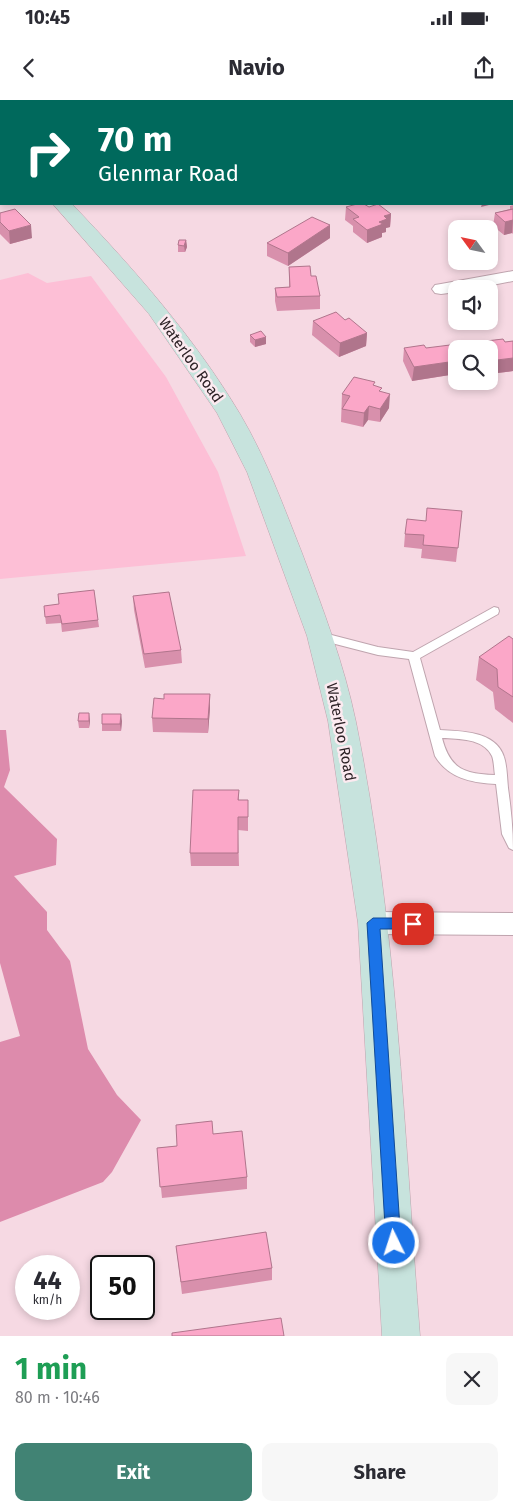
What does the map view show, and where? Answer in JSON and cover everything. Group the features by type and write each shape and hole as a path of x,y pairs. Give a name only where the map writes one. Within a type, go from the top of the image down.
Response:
{"main road":[{"name":"Waterloo Road","path":"63,205 116,262 156,310 228,413 259,472 320,636 342,721 373,923 401,1336"}],"street":[{"path":"441,289 513,276"},
{"path":"373,923 513,924"}],"lane":[{"path":"320,636 378,651 414,656 494,611"},
{"path":"414,656 441,756 448,767 471,778 500,780"},
{"path":"435,734 471,736 488,743 498,756 508,834 513,845"}],"shaded area":[{"path":"28,273 47,283 91,276 166,377 218,472 246,556 0,579 0,280"},
{"path":"0,730 6,730 10,770 4,787 57,839 56,865 14,876 47,912 47,930 70,961 88,1049 117,1095 141,1120 112,1172 103,1182 0,1222 0,1042 20,1036 0,963"}],"building":[{"path":"353,205 366,205 369,207 379,205 391,214 384,216 387,219 379,222 383,224 367,230 353,219 359,217 346,207"},
{"path":"15,209 31,225 9,231 0,222 0,213"},
{"path":"513,209 513,220 505,222 495,213"},
{"path":"312,217 330,225 288,253 267,243"},
{"path":"179,240 186,240 184,246 178,245"},
{"path":"310,266 311,276 316,276 320,296 277,297 275,288 290,287 289,267"},
{"path":"336,312 345,320 349,318 367,333 340,343 313,321"},
{"path":"261,331 266,337 255,340 250,335"},
{"path":"503,339 505,342 513,341 513,358 498,360 498,340 495,340"},
{"path":"424,345 426,348 448,345 448,362 414,367 404,348"},
{"path":"354,377 375,382 373,385 382,388 379,391 390,394 380,409 369,406 364,413 342,409 350,396 342,394"},
{"path":"427,508 462,511 458,548 423,545 424,535 405,534 407,519 426,521"},
{"path":"94,590 98,620 62,624 60,615 45,617 44,606 59,604 58,594"},
{"path":"169,592 181,650 144,654 133,596"},
{"path":"509,636 513,639 513,697 498,687 497,669 479,657"},
{"path":"164,694 210,694 208,719 152,718 154,698 164,699"},
{"path":"79,713 89,713 89,721 78,721"},
{"path":"102,714 121,714 120,724 102,724"},
{"path":"193,790 239,790 238,800 248,800 248,817 238,817 238,853 190,853"},
{"path":"212,1121 213,1134 242,1131 247,1177 160,1187 157,1148 177,1146 176,1125"},
{"path":"266,1232 272,1268 181,1282 176,1246"},
{"path":"281,1318 284,1336 172,1336 172,1333"}],"route":[{"path":"394,1243 373,923 413,924"}]}
